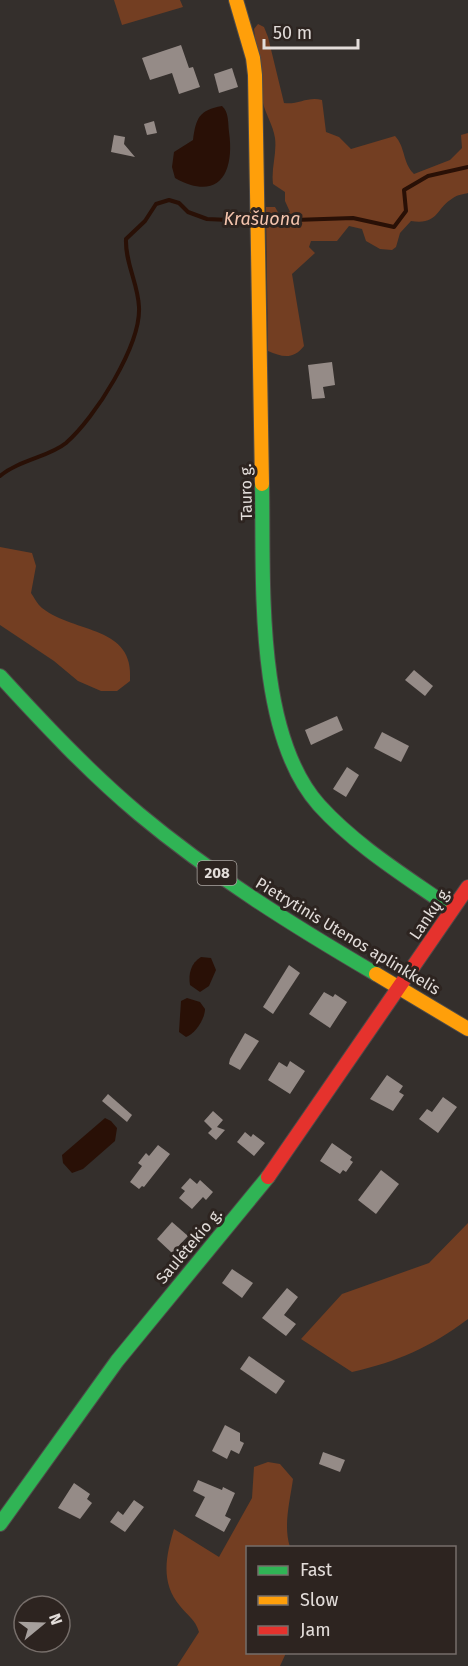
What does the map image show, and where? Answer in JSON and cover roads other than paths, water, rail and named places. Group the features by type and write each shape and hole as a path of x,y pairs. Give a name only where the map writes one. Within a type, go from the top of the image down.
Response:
{"main road":[{"name":"Tauro g.","path":"236,0 254,67 259,208 264,593 269,683 281,730 298,771 318,804 352,837 452,909"},
{"name":"Pietrytinis Utenos aplinkkelis","path":"0,676 96,775 161,832 238,888 468,1029"},
{"name":"Lankų g.","path":"400,988 468,887"},
{"name":"Saulėtekio g.","path":"0,1524 117,1360 274,1170 310,1120 380,1011 400,988"}],"waterway":[{"name":"Krašuona","path":"265,221 353,218 394,227 406,211 404,190 428,176 468,167"},
{"name":"Krašuona","path":"0,476 66,443 90,417 114,380 133,341 138,323 139,307 127,256 126,239 145,221 156,204 169,200 179,203 188,212 207,219 251,221"}]}
